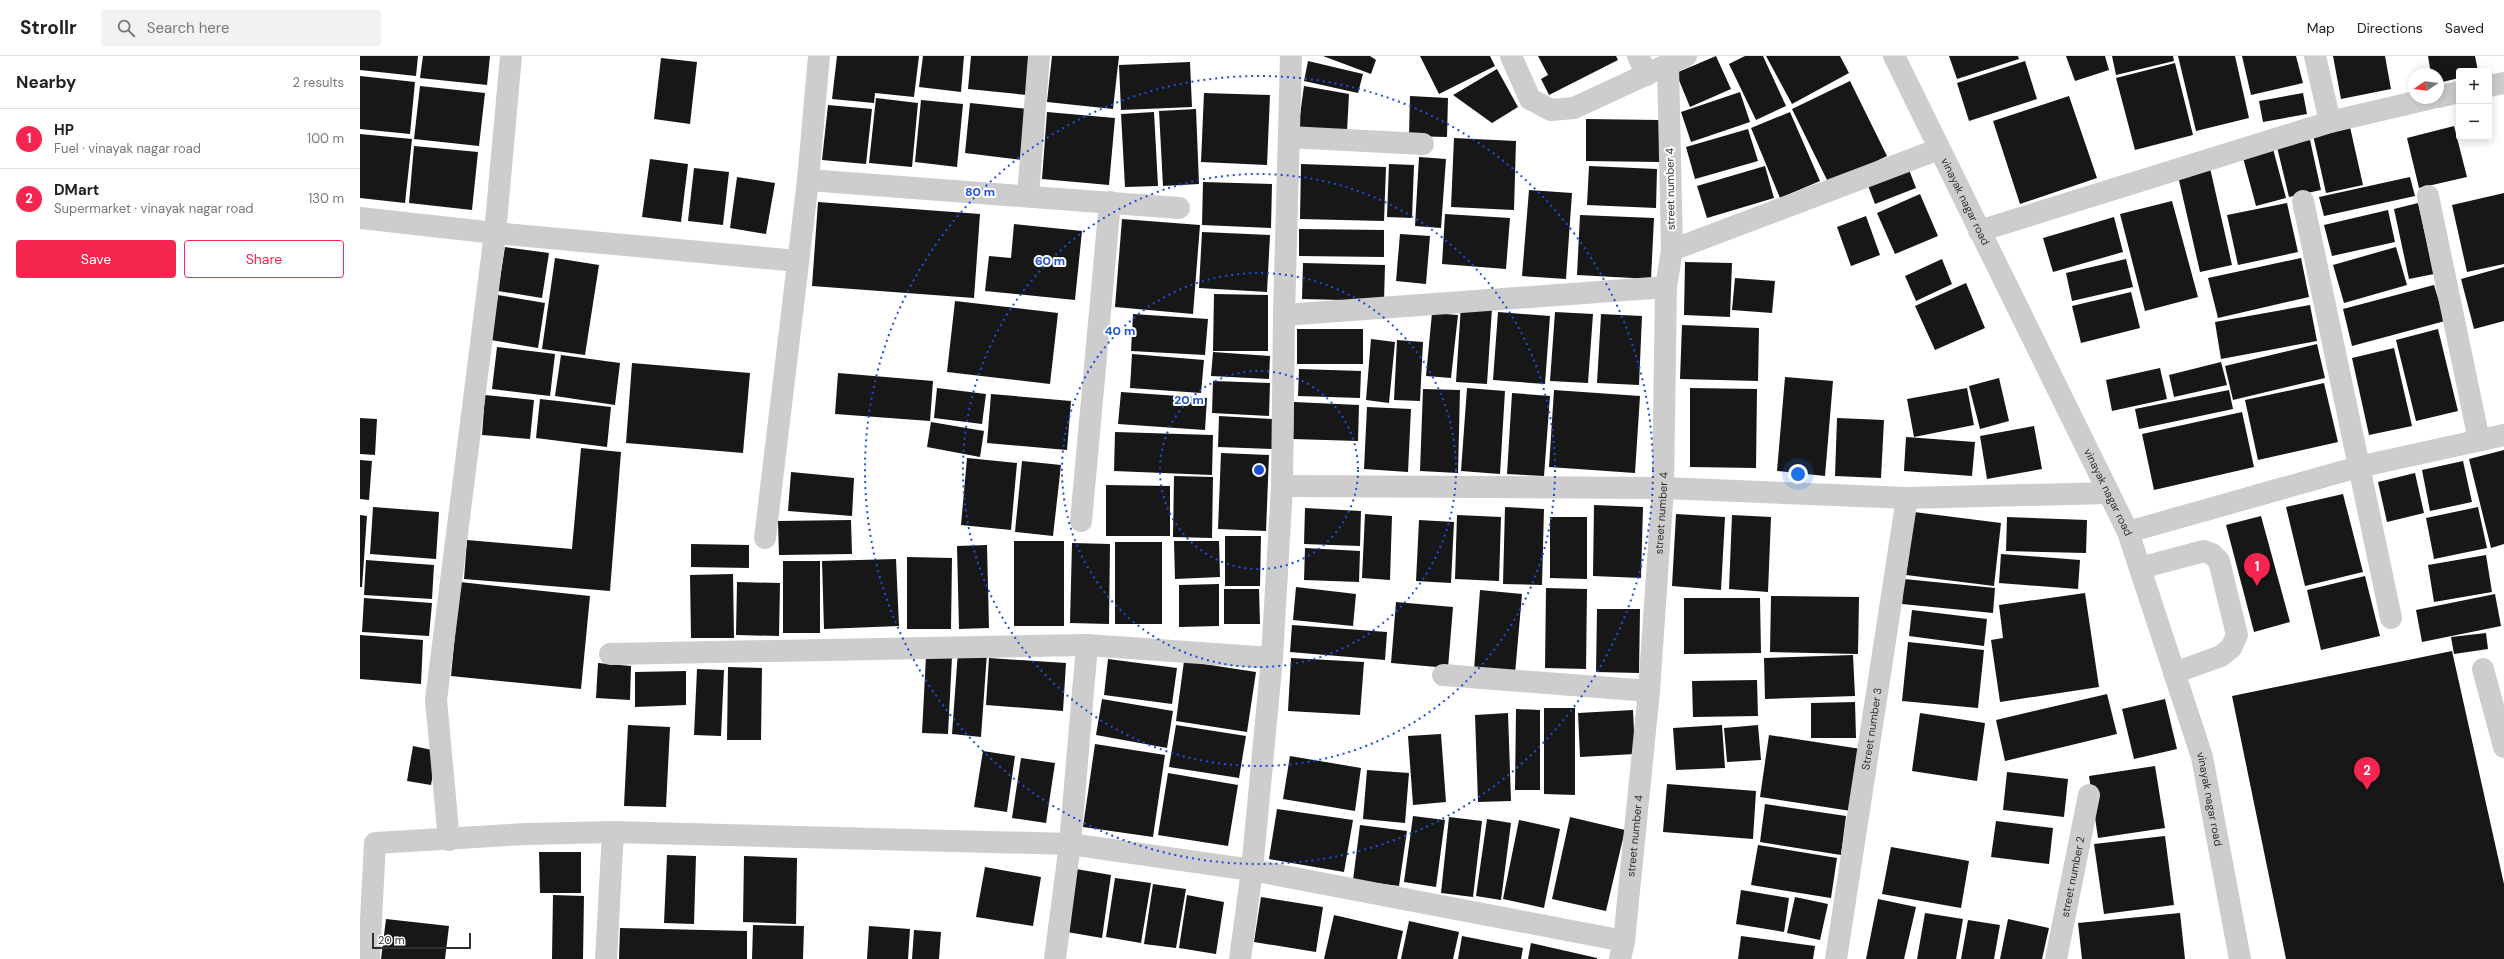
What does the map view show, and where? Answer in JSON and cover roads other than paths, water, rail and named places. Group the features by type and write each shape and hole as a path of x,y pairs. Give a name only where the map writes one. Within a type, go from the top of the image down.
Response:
{"street":[{"path":"449,840 436,700 495,233 511,56"},
{"path":"765,538 808,180 819,56"},
{"path":"1028,195 1039,56"},
{"path":"1240,959 1252,870 1272,658 1282,486 1284,315 1291,56"},
{"path":"1510,56 1530,99 1551,110 1574,108 1642,66 1677,61"},
{"name":"vinayak nagar road","path":"1894,56 2128,532 2202,757 2240,959"},
{"path":"2315,56 2330,122"},
{"name":"street number 4","path":"1622,950 1649,690 1663,488 1666,287 1672,250 1677,61"},
{"path":"2492,85 2504,83"},
{"path":"2444,96 2456,93"},
{"path":"1979,231 2330,122 2408,104"},
{"path":"1289,137 1423,144"},
{"path":"1672,250 1939,149"},
{"path":"808,180 1028,195 1179,208"},
{"path":"2428,196 2479,440"},
{"path":"2303,201 2391,618"},
{"path":"1081,521 1110,202"},
{"path":"360,218 495,233 798,261"},
{"path":"1284,315 1666,287"},
{"path":"2128,532 2358,467 2504,435"},
{"path":"1282,486 1663,488 1907,498 2109,493"},
{"name":"Street number 3","path":"1836,959 1907,498"},
{"path":"2140,568 2204,550 2212,554 2219,561 2237,635 2231,648 2221,656 2174,673"},
{"path":"610,654 1087,645 1272,658"},
{"path":"1055,959 1070,844 1087,645"},
{"path":"2484,669 2504,747"},
{"path":"1443,675 1649,690"},
{"name":"street number 2","path":"2056,959 2089,795"},
{"path":"606,959 613,832"},
{"path":"369,959 375,843 449,840 526,834 613,832 1070,844 1252,870 1622,950"}],"place":[{"name":"HP","path":"2257,586"},
{"name":"DMart","path":"2367,790"}]}
